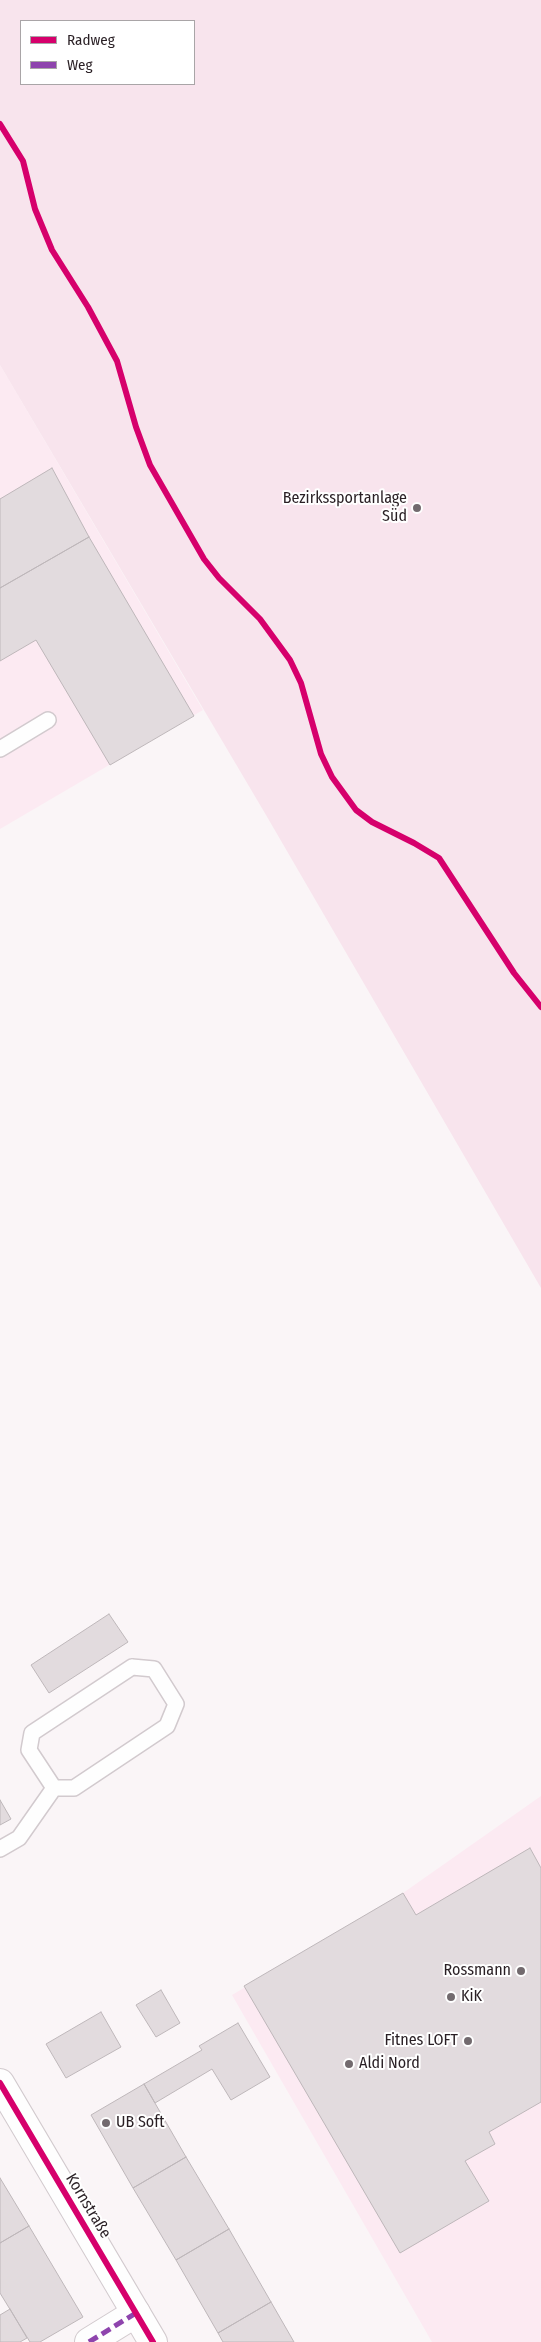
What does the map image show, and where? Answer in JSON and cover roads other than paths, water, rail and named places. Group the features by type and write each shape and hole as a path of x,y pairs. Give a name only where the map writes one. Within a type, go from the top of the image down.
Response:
{"street":[{"name":"Kornstraße","path":"3,2096 152,2342"},
{"path":"89,2342 136,2313"}],"lane":[{"path":"0,749 48,720"},
{"path":"132,1667 154,1669 176,1704 167,1726 74,1788 54,1788 29,1750 32,1733 132,1667"},
{"path":"0,1850 19,1838 54,1788"}],"place":[{"name":"Bezirkssportanlage Süd","path":"417,508"},
{"name":"Rossmann","path":"521,1971"},
{"name":"KiK","path":"451,1997"},
{"name":"Fitnes LOFT","path":"468,2041"},
{"name":"Aldi Nord","path":"349,2064"},
{"name":"UB Soft","path":"106,2123"}]}
